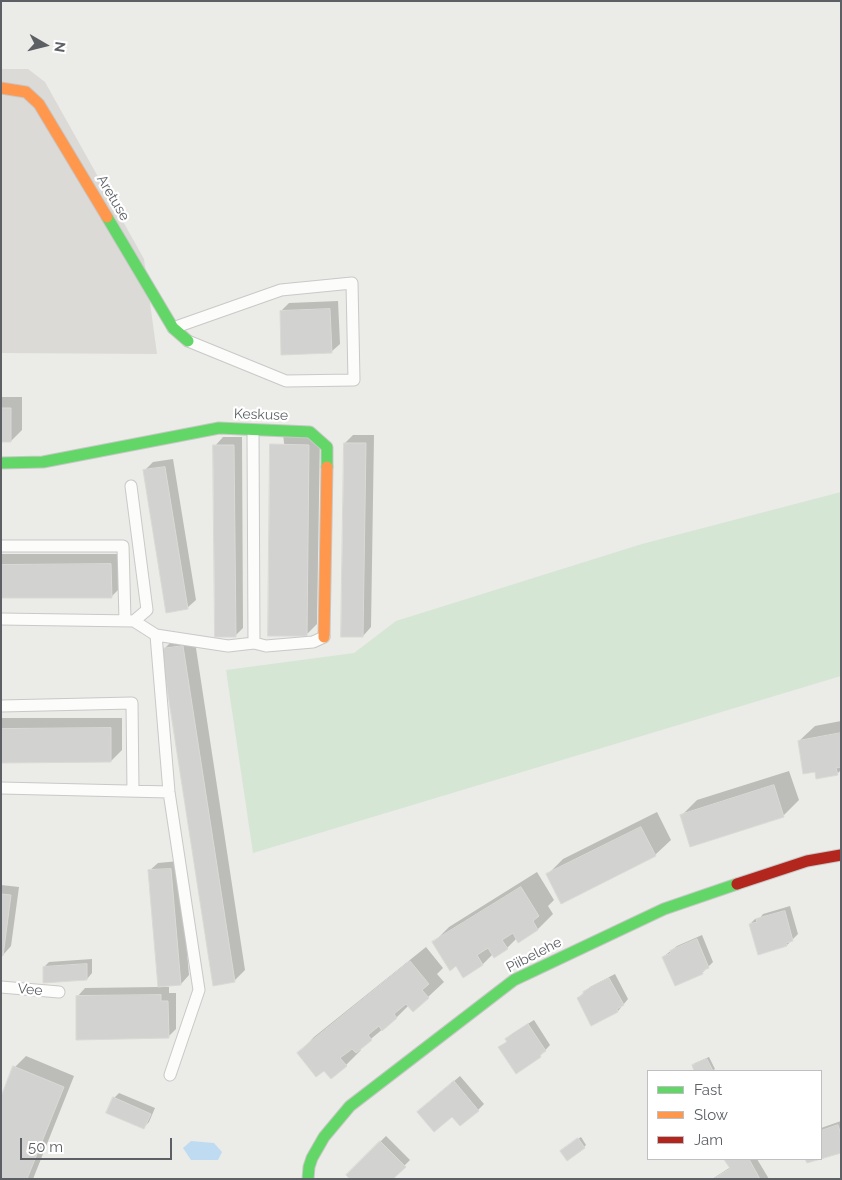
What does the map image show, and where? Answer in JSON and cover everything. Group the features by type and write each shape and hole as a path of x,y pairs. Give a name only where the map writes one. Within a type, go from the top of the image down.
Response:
{"street":[{"name":"Aretuse","path":"1,88 26,92 39,104 173,328 188,341"},
{"name":"Keskuse","path":"1,463 43,462 219,428 310,432 327,447 324,637"},
{"name":"Piibelehe","path":"308,1179 312,1158 324,1137 350,1106 514,980 664,909 807,861 841,855"}],"lane":[{"path":"173,328 281,290 352,283 354,380 286,381 188,341"},
{"path":"254,429 254,643"},
{"path":"129,620 147,610 131,486"},
{"path":"1,546 123,546 129,620"},
{"path":"1,619 129,620 156,635 228,646 254,643 266,646 313,642 324,637"},
{"path":"156,635 169,792 199,990 170,1075"},
{"path":"1,706 132,703 133,792"},
{"path":"1,788 169,792"},
{"name":"Vee","path":"1,987 59,992"}],"shaded area":[{"path":"1,69 28,69 45,82 144,259 157,354 1,353"}],"green space":[{"path":"841,492 841,676 253,853 226,670 354,653 396,621 642,544"}],"water":[{"path":"191,1141 214,1143 222,1152 218,1160 191,1160 183,1148"}],"building":[{"path":"330,309 332,353 281,355 280,311"},
{"path":"1,408 11,408 11,442 1,442"},
{"path":"344,443 366,443 363,637 341,637"},
{"path":"270,444 309,445 307,636 268,636"},
{"path":"213,445 234,445 236,637 215,637"},
{"path":"165,467 188,609 166,613 143,470"},
{"path":"111,564 112,598 1,598 1,565"},
{"path":"183,646 235,982 213,986 161,649"},
{"path":"111,728 111,762 1,763 1,729"},
{"path":"841,733 841,767 836,768 838,775 816,779 815,772 803,774 798,741"},
{"path":"774,785 784,817 690,847 680,815"},
{"path":"641,827 656,856 561,904 546,874"},
{"path":"171,869 181,985 158,987 148,870"},
{"path":"521,887 539,916 533,921 538,930 518,943 513,933 502,940 508,949 494,958 488,948 477,955 483,965 463,978 456,966 450,971 432,942"},
{"path":"1,894 11,895 3,956 1,956"},
{"path":"785,911 793,941 786,943 787,946 758,955 749,924 757,922 756,919"},
{"path":"697,939 709,968 702,971 703,974 675,986 662,957 671,953 670,951"},
{"path":"410,961 429,984 422,990 429,998 413,1012 406,1004 394,1014 397,1018 382,1031 379,1026 368,1035 372,1040 356,1053 352,1049 340,1058 347,1066 331,1079 324,1071 316,1077 297,1053"},
{"path":"87,964 87,980 43,983 43,967"},
{"path":"609,978 624,1005 617,1009 618,1012 591,1026 577,998 584,994 583,992"},
{"path":"161,995 161,1001 168,1001 169,1038 76,1040 76,996"},
{"path":"528,1024 546,1051 540,1055 541,1057 516,1074 498,1047 507,1042 505,1039"},
{"path":"707,1059 712,1070 694,1070 692,1065"},
{"path":"13,1066 64,1087 27,1179 1,1179 1,1097"},
{"path":"454,1081 479,1111 460,1126 452,1117 434,1132 417,1112"},
{"path":"113,1097 151,1114 144,1129 106,1113"},
{"path":"838,1125 841,1135 841,1153 822,1159 822,1131"},
{"path":"578,1138 585,1148 567,1161 560,1151"},
{"path":"380,1141 406,1167 393,1179 350,1179 346,1175"},
{"path":"725,1160 750,1160 760,1179 713,1179 730,1169"},
{"path":"806,1160 818,1160 807,1163"}],"traffic: fast":[{"path":"107,217 173,328 188,341"},
{"path":"1,463 43,462 219,428 310,432 327,447 327,467"},
{"path":"308,1179 312,1158 324,1137 350,1106 514,980 664,909 737,884"}],"traffic: slow":[{"path":"1,88 26,92 39,104 107,217"},
{"path":"324,637 327,467"}],"traffic: jam":[{"path":"737,884 807,861 841,855"}]}
